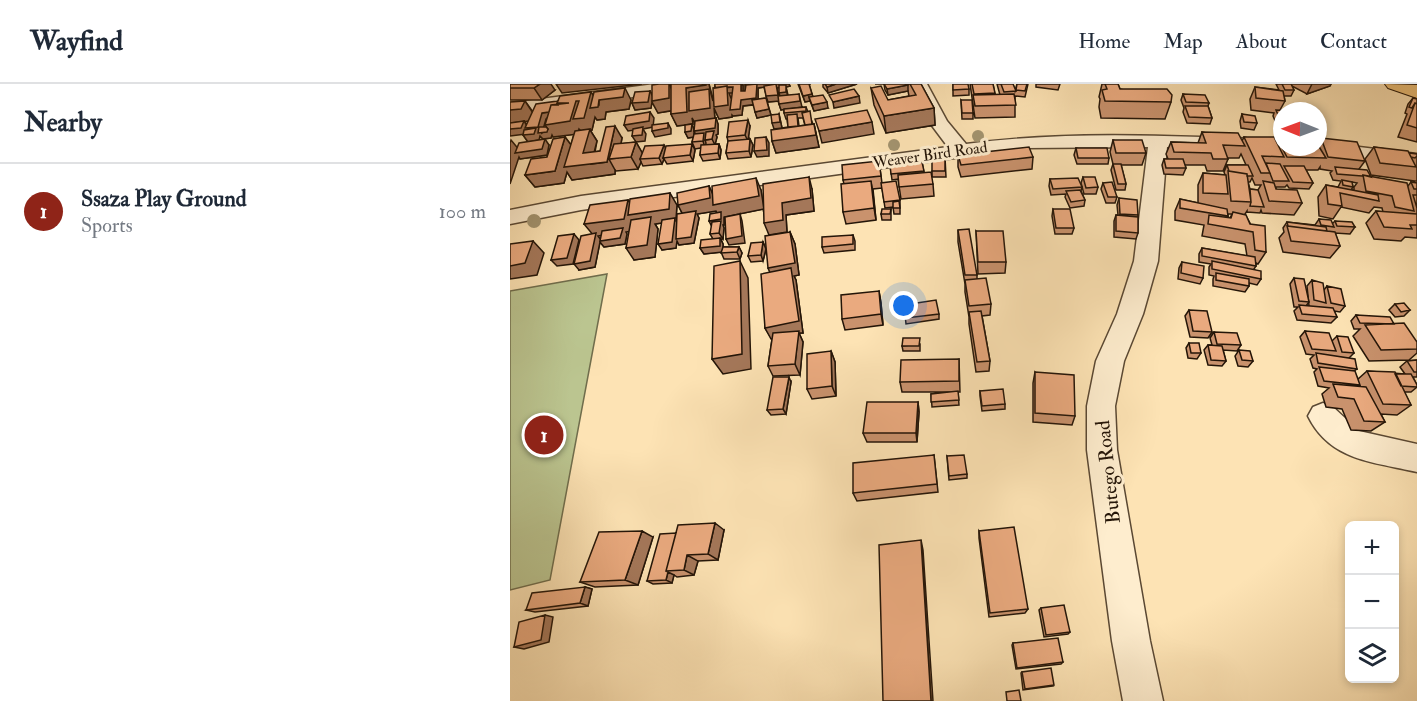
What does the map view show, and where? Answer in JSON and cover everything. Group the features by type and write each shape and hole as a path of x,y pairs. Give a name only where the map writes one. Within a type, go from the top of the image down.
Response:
{"highway":[{"path":"1395,84 1417,92"}],"street":[{"path":"510,108 692,84"},
{"path":"918,84 939,123 960,150"},
{"name":"Weaver Bird Road","path":"510,217 581,203 1038,141 1158,141 1273,146"},
{"name":"Butego Road","path":"1143,701 1131,641 1102,450 1101,406 1110,361 1130,314 1146,261 1158,141"},
{"path":"1327,149 1417,160"},
{"path":"1323,416 1350,442 1417,459"}],"green space":[{"path":"607,274 550,580 510,590 510,291"}],"building":[{"path":"510,84 540,84 534,88 510,88"},
{"path":"669,84 669,98 652,101 652,85"},
{"path":"671,84 706,85 686,88 687,112 671,114"},
{"path":"715,84 741,84 741,91 745,91 746,85 757,84 756,98 741,100 740,109 730,110 733,87 715,88"},
{"path":"776,84 778,95 766,96 764,86"},
{"path":"799,84 809,84 812,94 803,96"},
{"path":"884,84 908,84 908,85 887,89"},
{"path":"910,84 921,84 934,108 884,116 871,88 881,86 888,100 916,95"},
{"path":"953,84 968,84 969,89 953,90"},
{"path":"972,84 993,84 995,93 974,94"},
{"path":"1001,84 1013,84 1016,91 1004,92"},
{"path":"1017,84 1027,84 1025,91 1016,90"},
{"path":"1105,84 1118,84 1120,89 1167,89 1172,95 1171,102 1105,101 1102,90 1107,89"},
{"path":"1282,84 1291,84 1294,90 1285,90"},
{"path":"779,85 786,85 786,92 779,93"},
{"path":"727,86 728,105 714,107 713,88"},
{"path":"1255,87 1283,91 1285,101 1256,98"},
{"path":"625,88 623,97 599,100 598,107 590,108 594,92"},
{"path":"709,89 710,108 689,111 689,92"},
{"path":"854,89 859,96 833,102 829,95"},
{"path":"650,91 648,102 632,103 635,92"},
{"path":"591,92 584,118 573,119 579,101 576,101 570,121 545,125 551,105 569,103 557,103 560,96"},
{"path":"799,94 800,101 779,104 778,96"},
{"path":"1014,94 1016,105 975,106 973,95"},
{"path":"1183,94 1205,95 1209,103 1186,102"},
{"path":"823,95 827,102 812,105 809,97"},
{"path":"766,98 769,109 755,112 752,100"},
{"path":"1413,98 1417,99 1417,104 1415,103 1412,108 1409,107"},
{"path":"961,100 972,100 973,113 962,113"},
{"path":"525,101 521,109 510,110 510,102"},
{"path":"558,101 558,105 551,105 549,112 542,113 538,127 525,128 536,104"},
{"path":"1415,103 1417,104 1417,128 1407,125"},
{"path":"1185,106 1208,106 1212,118 1189,117"},
{"path":"806,107 806,111 784,113 784,109"},
{"path":"867,110 872,122 819,131 815,119"},
{"path":"810,111 812,124 805,125 802,113"},
{"path":"650,112 649,121 624,125 626,116"},
{"path":"779,114 780,122 772,123 771,115"},
{"path":"797,114 798,126 788,127 787,115"},
{"path":"1242,114 1255,116 1257,123 1244,122"},
{"path":"716,118 715,128 694,131 695,121"},
{"path":"748,120 745,135 727,137 729,122"},
{"path":"524,121 521,128 510,129 510,123"},
{"path":"668,123 668,128 652,131 652,125"},
{"path":"692,124 691,131 685,132 685,125"},
{"path":"814,124 816,135 772,141 771,130"},
{"path":"615,126 607,162 564,167 575,131 590,129 583,153 600,151 606,127"},
{"path":"539,127 546,127 547,132 538,133"},
{"path":"643,127 642,135 632,136 633,129"},
{"path":"536,128 534,134 523,135 524,130"},
{"path":"714,131 712,139 705,140 706,132"},
{"path":"1202,132 1238,133 1245,146 1223,145 1228,159 1213,159 1211,153 1174,152 1171,142 1206,143"},
{"path":"704,133 703,141 692,142 694,134"},
{"path":"565,137 555,171 525,175 531,159 547,157 553,139"},
{"path":"766,137 767,150 754,151 755,138"},
{"path":"1244,137 1273,137 1273,156 1284,157 1262,156 1270,173 1261,173"},
{"path":"545,139 542,149 515,153 519,143"},
{"path":"750,139 749,151 726,153 728,141"},
{"path":"1327,139 1357,142 1365,161 1328,157"},
{"path":"1113,140 1142,140 1146,153 1116,153"},
{"path":"636,142 631,157 609,159 614,144"},
{"path":"692,144 690,155 663,158 666,146"},
{"path":"719,144 718,153 700,155 701,145"},
{"path":"664,145 659,158 640,159 645,146"},
{"path":"1029,147 1033,157 961,165 958,155"},
{"path":"1374,147 1408,151 1416,167 1380,163"},
{"path":"1076,148 1107,148 1109,158 1078,158"},
{"path":"1409,153 1417,154 1417,156 1411,157"},
{"path":"1325,156 1326,158 1287,157"},
{"path":"932,157 945,157 945,171 932,171"},
{"path":"1164,159 1183,159 1186,168 1166,168"},
{"path":"879,161 881,176 843,180 842,165"},
{"path":"922,162 924,171 891,174 890,165"},
{"path":"1266,163 1280,164 1289,181 1273,181"},
{"path":"1113,164 1121,164 1126,184 1118,184"},
{"path":"1227,165 1248,165 1253,176 1229,171"},
{"path":"1284,166 1304,166 1313,183 1293,182"},
{"path":"1335,167 1367,170 1371,177 1337,174"},
{"path":"1228,171 1247,174 1251,202 1231,201"},
{"path":"931,172 933,184 899,187 898,175"},
{"path":"1203,173 1226,175 1228,194 1203,193"},
{"path":"1363,175 1407,183 1414,211 1395,207 1392,196 1366,191"},
{"path":"809,177 811,198 782,203 783,220 764,223 763,184"},
{"path":"1083,177 1095,177 1098,187 1086,188"},
{"path":"756,178 759,196 713,205 712,186"},
{"path":"1078,178 1082,187 1053,189 1050,179"},
{"path":"1342,180 1352,182 1353,187 1343,185"},
{"path":"871,181 874,208 843,212 841,184"},
{"path":"896,181 900,200 884,202 881,183"},
{"path":"1263,181 1274,183 1276,189 1297,190 1302,203 1269,201"},
{"path":"1112,182 1117,197 1108,197 1103,183"},
{"path":"1411,182 1417,183 1417,189 1414,189"},
{"path":"1326,185 1378,195 1379,201 1340,193 1342,206 1328,204"},
{"path":"709,186 710,198 678,205 677,193"},
{"path":"1250,189 1258,190 1264,207 1250,206"},
{"path":"1080,190 1085,200 1071,202 1066,191"},
{"path":"670,193 669,209 628,215 630,199"},
{"path":"1413,195 1417,195 1417,208"},
{"path":"1119,198 1137,200 1138,215 1120,214"},
{"path":"1180,199 1227,209 1228,216 1180,208"},
{"path":"628,200 624,219 584,224 590,205"},
{"path":"899,201 900,208 893,208 893,202"},
{"path":"882,209 891,209 890,214 881,214"},
{"path":"1053,209 1070,209 1074,228 1056,228"},
{"path":"696,211 691,237 676,239 677,214"},
{"path":"1376,211 1417,214 1417,225 1410,225 1412,229 1384,227"},
{"path":"721,212 721,219 709,221 710,214"},
{"path":"1233,212 1246,215 1250,224 1265,226 1266,252 1255,250 1253,232 1208,224 1209,215 1231,218"},
{"path":"740,214 742,236 726,239 725,217"},
{"path":"1116,215 1138,217 1138,233 1116,231"},
{"path":"651,217 647,245 626,248 631,220"},
{"path":"675,218 672,242 658,244 662,220"},
{"path":"1319,219 1331,220 1334,227 1321,225"},
{"path":"721,221 719,233 710,234 712,222"},
{"path":"1335,221 1352,222 1355,227 1337,226"},
{"path":"1287,222 1326,227 1327,231 1288,226"},
{"path":"1287,226 1335,232 1340,246 1291,241"},
{"path":"623,228 620,238 600,241 602,231"},
{"path":"969,229 977,275 965,275 958,230"},
{"path":"976,231 1003,231 1006,262 978,262"},
{"path":"790,232 795,263 768,268 765,236"},
{"path":"596,233 590,261 574,264 581,236"},
{"path":"574,234 567,258 551,260 558,236"},
{"path":"853,235 853,244 822,247 822,237"},
{"path":"720,238 720,246 700,248 701,240"},
{"path":"533,241 525,263 510,266 510,244"},
{"path":"763,242 761,255 748,256 751,243"},
{"path":"723,247 739,247 737,252 721,253"},
{"path":"1202,248 1255,257 1256,266 1202,256"},
{"path":"740,261 742,354 712,359 714,266"},
{"path":"1212,261 1261,271 1261,279 1212,269"},
{"path":"1182,262 1204,266 1203,278 1181,273"},
{"path":"791,268 799,321 765,328 761,274"},
{"path":"1216,273 1249,279 1249,286 1216,280"},
{"path":"986,278 991,304 969,306 965,280"},
{"path":"1294,278 1304,279 1309,302 1299,301"},
{"path":"1312,280 1323,283 1326,303 1314,300"},
{"path":"1327,286 1341,289 1345,306 1331,303"},
{"path":"879,291 881,314 842,319 841,295"},
{"path":"936,300 939,314 906,318 904,305"},
{"path":"1404,303 1410,310 1401,312 1395,304"},
{"path":"1299,305 1333,308 1337,317 1302,314"},
{"path":"1189,310 1207,311 1212,332 1193,331"},
{"path":"981,311 990,361 977,362 969,312"},
{"path":"1356,315 1390,317 1394,324 1360,323"},
{"path":"1404,323 1417,342 1417,349 1381,350 1365,325"},
{"path":"799,331 795,364 768,366 773,333"},
{"path":"1305,331 1329,333 1336,351 1312,349"},
{"path":"1214,332 1237,333 1241,345 1217,344"},
{"path":"1337,336 1348,337 1354,353 1342,352"},
{"path":"903,338 920,338 919,346 902,346"},
{"path":"1189,343 1199,343 1201,353 1191,353"},
{"path":"1208,345 1222,346 1226,361 1211,360"},
{"path":"1239,350 1250,351 1253,361 1242,360"},
{"path":"831,351 832,386 807,389 807,354"},
{"path":"1316,353 1355,359 1357,369 1318,363"},
{"path":"959,359 959,381 900,382 901,360"},
{"path":"1417,360 1417,372 1414,372 1407,361"},
{"path":"1319,367 1355,371 1360,385 1324,381"},
{"path":"1367,371 1395,372 1411,405 1383,404"},
{"path":"1035,372 1074,375 1075,416 1035,413"},
{"path":"1395,374 1411,374 1417,387 1401,386"},
{"path":"773,377 789,377 783,409 767,410"},
{"path":"1333,384 1366,387 1385,422 1364,421 1354,399 1338,397"},
{"path":"1003,389 1005,404 982,406 980,391"},
{"path":"958,391 959,400 931,402 931,394"},
{"path":"867,402 918,402 916,433 863,433"},
{"path":"934,455 937,484 853,493 853,463"},
{"path":"964,455 967,474 949,476 947,456"},
{"path":"715,523 708,554 687,555 684,570 666,571 678,525"},
{"path":"1014,527 1028,609 990,613 979,531"},
{"path":"642,531 625,580 580,582 599,532"},
{"path":"676,533 666,571 668,572 666,580 647,581 660,534"},
{"path":"921,540 931,701 883,701 879,545"},
{"path":"585,587 580,603 526,610 532,593"},
{"path":"1064,605 1070,632 1046,635 1041,608"},
{"path":"545,615 541,640 514,647 519,622"},
{"path":"1058,638 1063,662 1017,668 1013,643"},
{"path":"1051,668 1054,685 1025,689 1022,672"},
{"path":"1019,690 1021,701 1007,701 1006,692"}],"place":[{"name":"Ssaza Play Ground","path":"544,435"}]}
